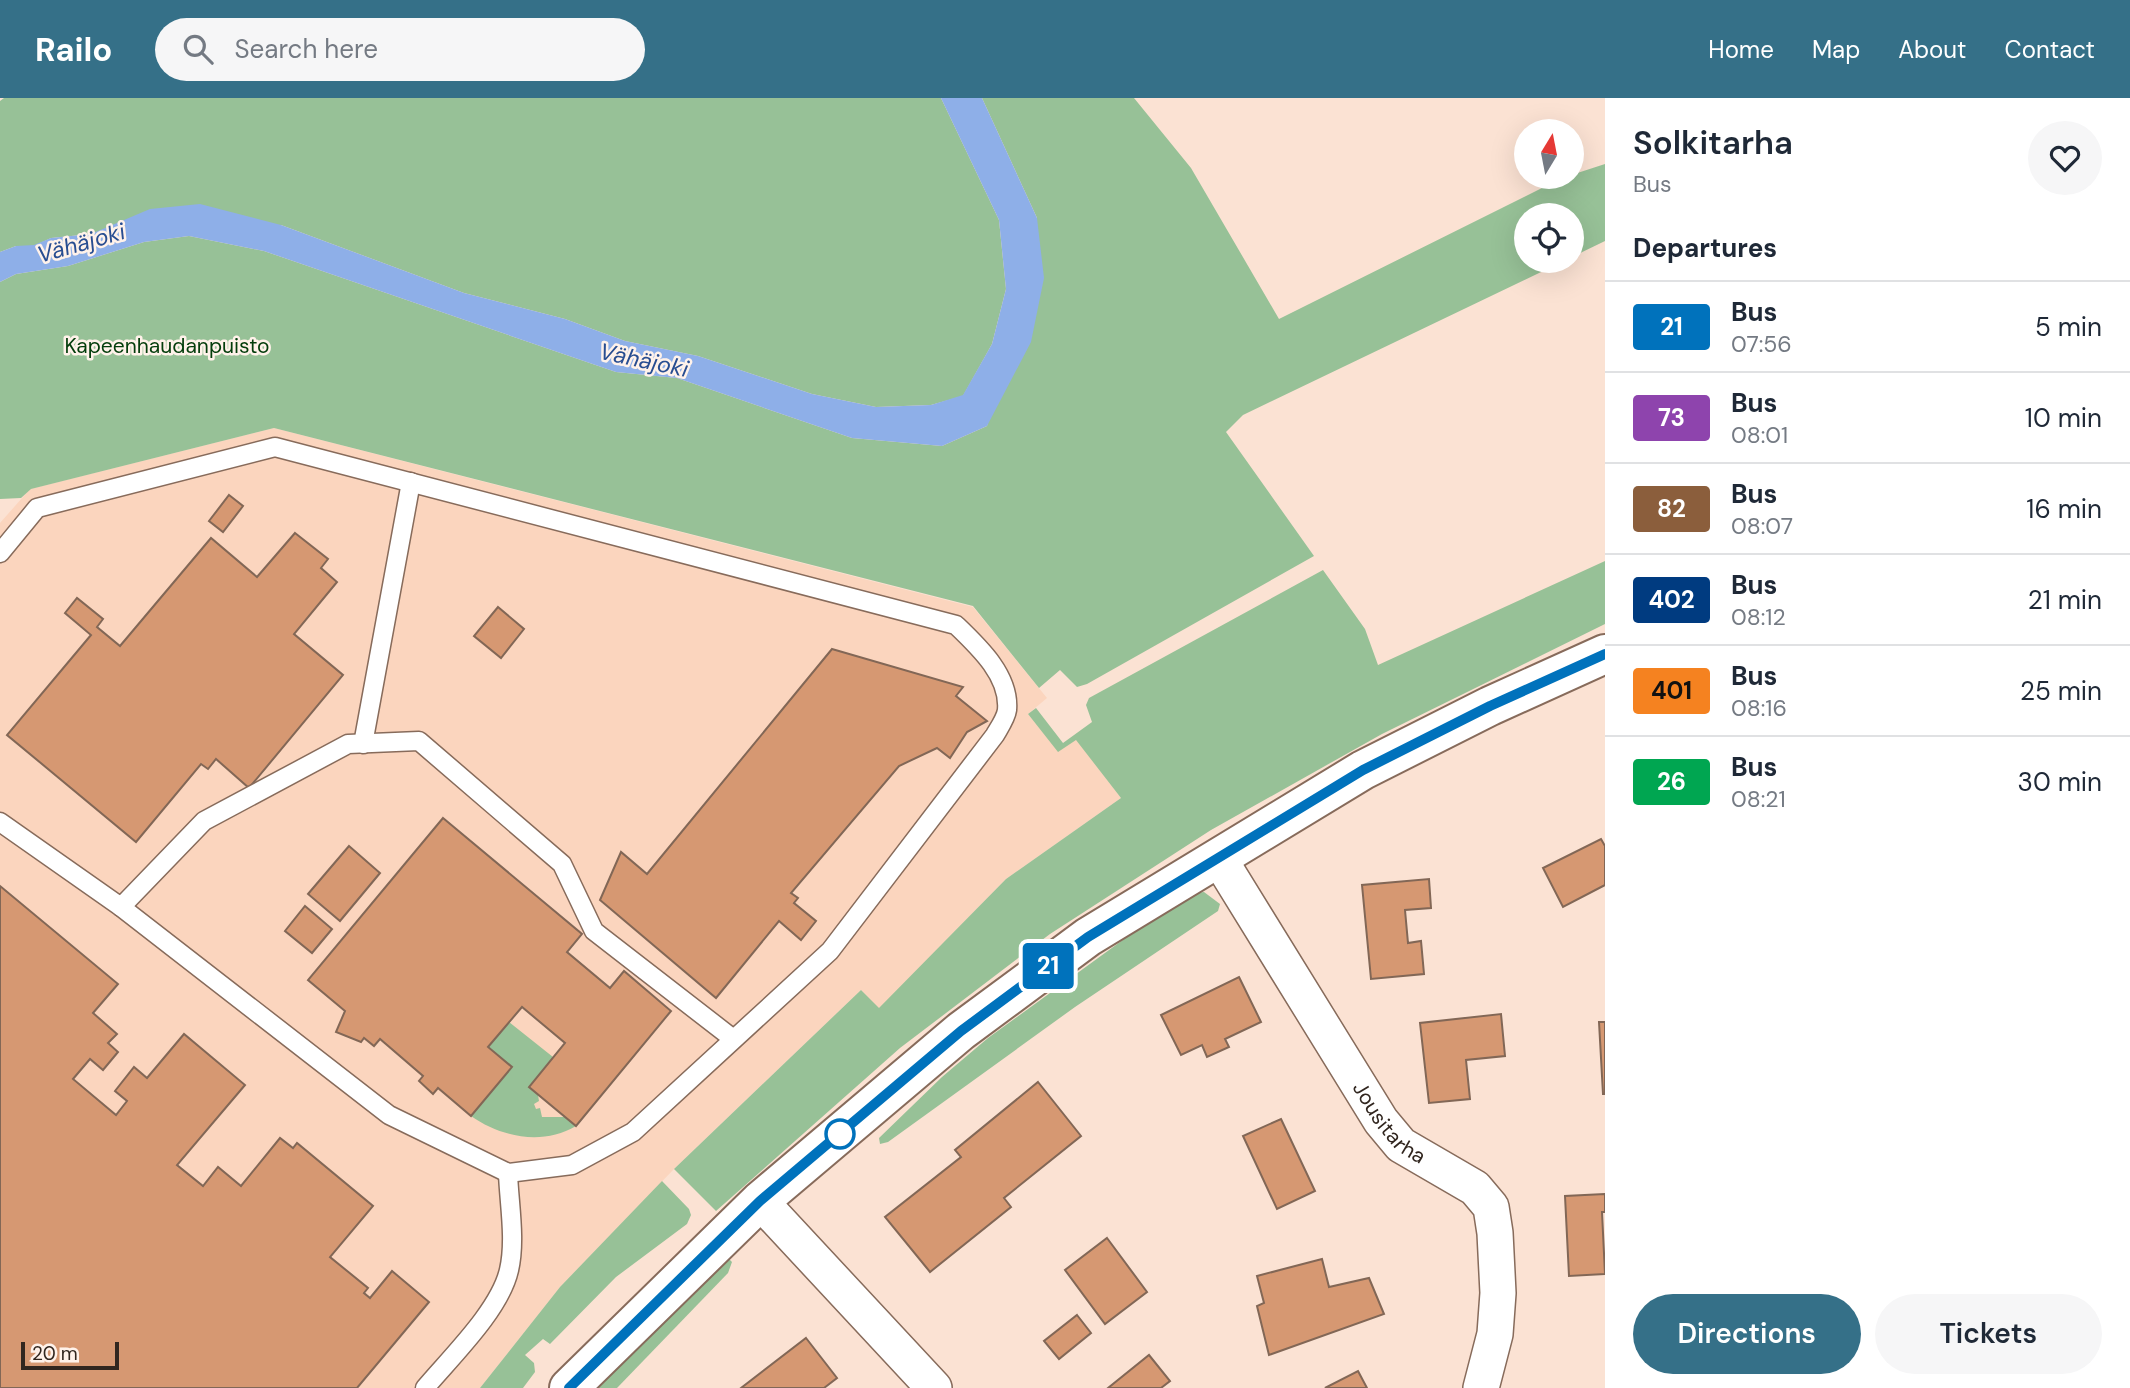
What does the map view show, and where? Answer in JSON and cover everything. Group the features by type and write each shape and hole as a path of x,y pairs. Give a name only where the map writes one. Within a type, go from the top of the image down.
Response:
{"main road":[{"path":"569,1388 760,1201 961,1031 1088,937 1363,770 1490,706 1605,654"}],"street":[{"name":"Jousitarha","path":"1217,857 1381,1121 1401,1145 1475,1188 1490,1207 1495,1233 1495,1334 1480,1388"},
{"path":"760,1201 934,1388"}],"lane":[{"path":"0,553 37,508 275,447 956,625 976,644 1005,686 1007,713 995,736 830,951 732,1038 633,1132 572,1165 508,1173 389,1115 121,907 0,821"},
{"path":"363,744 411,482"},
{"path":"121,907 204,821 348,744 419,741 562,864 594,931 732,1038"},
{"path":"425,1388 501,1292 509,1270 511,1242 508,1173"}],"shaded area":[{"path":"274,428 973,607 1047,698 1028,714 1058,751 1076,739 1121,798 1006,879 879,1009 861,990 674,1169 560,1287 480,1388 0,1388 0,523 30,489"}],"green space":[{"path":"4,98 941,98 999,220 1006,289 992,344 963,396 931,405 876,407 812,394 698,356 625,341 565,319 464,293 281,225 115,225 91,234 51,238 34,246 16,246 0,252 0,101"},
{"name":"Kapeenhaudanpuisto","path":"982,98 1134,98 1191,168 1279,319 1540,189 1584,189 1584,171 1605,164 1605,241 1584,251 1584,203 1514,203 1514,273 1539,273 1243,415 1226,432 1314,556 1087,684 1077,687 1060,670 1039,688 973,606 274,428 31,489 21,498 0,499 0,282 16,274 68,266 144,242 189,236 264,251 616,372 677,378 852,438 942,446 987,426 1037,218"},
{"path":"1605,561 1605,624 1382,734 1211,830 1050,934 900,1048 716,1211 674,1169 861,990 879,1008 1006,879 1121,798 1076,740 1058,752 1028,714 1036,708 1063,743 1092,722 1086,705 1089,698 1323,570 1365,629 1378,665"},
{"path":"1204,892 1220,904 1218,911 1075,1007 888,1142 880,1144 879,1138 942,1077 988,1038 1186,894"},
{"path":"509,1022 553,1057 529,1087 538,1095 539,1101 534,1104 536,1109 540,1108 542,1117 566,1117 576,1126 549,1136 522,1136 495,1129 471,1116 512,1067 488,1047"},
{"path":"662,1181 689,1209 691,1215 687,1224 616,1277 550,1344 543,1339 525,1355 534,1363 535,1372 523,1388 480,1388 560,1287"},
{"path":"728,1258 732,1262 728,1273 617,1388 598,1388 675,1306"}],"water":[{"name":"Vähäjoki","path":"941,98 982,98 1037,218 1044,278 1031,342 987,426 942,446 852,438 677,378 616,372 264,251 189,236 144,242 68,266 16,274 0,282 0,252 16,246 34,245 51,238 91,234 150,209 200,204 281,225 464,293 565,319 625,341 698,356 812,394 876,407 931,405 963,395 992,344 1006,289 999,220"}],"building":[{"path":"229,495 243,506 223,532 209,521"},
{"path":"295,533 328,559 321,568 337,582 294,634 343,675 249,788 216,759 208,769 201,764 136,842 7,735 91,635 65,613 77,598 103,619 97,627 120,646 211,538 257,577"},
{"path":"498,607 524,629 501,658 474,636"},
{"path":"832,649 963,687 956,696 987,721 967,732 950,758 937,748 899,766 791,893 798,898 794,903 816,921 801,940 779,921 716,998 600,900 621,852 647,874"},
{"path":"443,818 582,934 567,952 610,988 624,971 671,1011 576,1126 529,1087 565,1043 522,1007 488,1047 512,1067 471,1116 438,1088 433,1094 419,1081 423,1076 380,1039 374,1046 364,1038 361,1042 336,1032 345,1011 308,980"},
{"path":"1601,839 1605,846 1605,885 1563,907 1543,868"},
{"path":"349,846 380,873 340,921 308,894"},
{"path":"1429,879 1431,908 1405,910 1408,943 1421,941 1424,974 1371,979 1362,885"},
{"path":"0,886 118,984 93,1013 117,1034 108,1043 118,1052 103,1070 90,1059 73,1079 116,1115 127,1101 115,1091 134,1067 147,1078 184,1034 245,1085 177,1165 203,1186 218,1167 241,1186 280,1138 293,1148 297,1143 373,1206 330,1257 368,1288 364,1293 370,1298 392,1271 429,1302 357,1388 0,1388"},
{"path":"305,906 332,929 312,953 285,931"},
{"path":"1239,977 1261,1022 1225,1039 1229,1047 1207,1057 1202,1045 1181,1055 1161,1015"},
{"path":"1501,1014 1505,1056 1466,1060 1470,1099 1429,1103 1420,1023"},
{"path":"1599,1022 1605,1022 1605,1094 1603,1094"},
{"path":"1038,1082 1081,1136 1004,1198 1011,1207 930,1272 885,1217 961,1157 955,1150"},
{"path":"1281,1119 1315,1191 1277,1209 1243,1136"},
{"path":"1605,1194 1605,1212 1602,1212 1605,1274 1569,1276 1565,1196"},
{"path":"1107,1238 1147,1292 1105,1324 1065,1270"},
{"path":"1322,1259 1329,1287 1369,1278 1384,1314 1269,1355 1257,1306 1264,1303 1257,1276"},
{"path":"1077,1315 1091,1333 1059,1359 1044,1341"},
{"path":"806,1338 837,1378 824,1388 741,1388"},
{"path":"1149,1355 1170,1381 1161,1388 1108,1388"},
{"path":"1358,1371 1367,1388 1325,1388"}],"bus line":[{"name":"21","path":"569,1388 760,1201 961,1031 1088,937 1363,770 1490,706 1605,654"}]}
